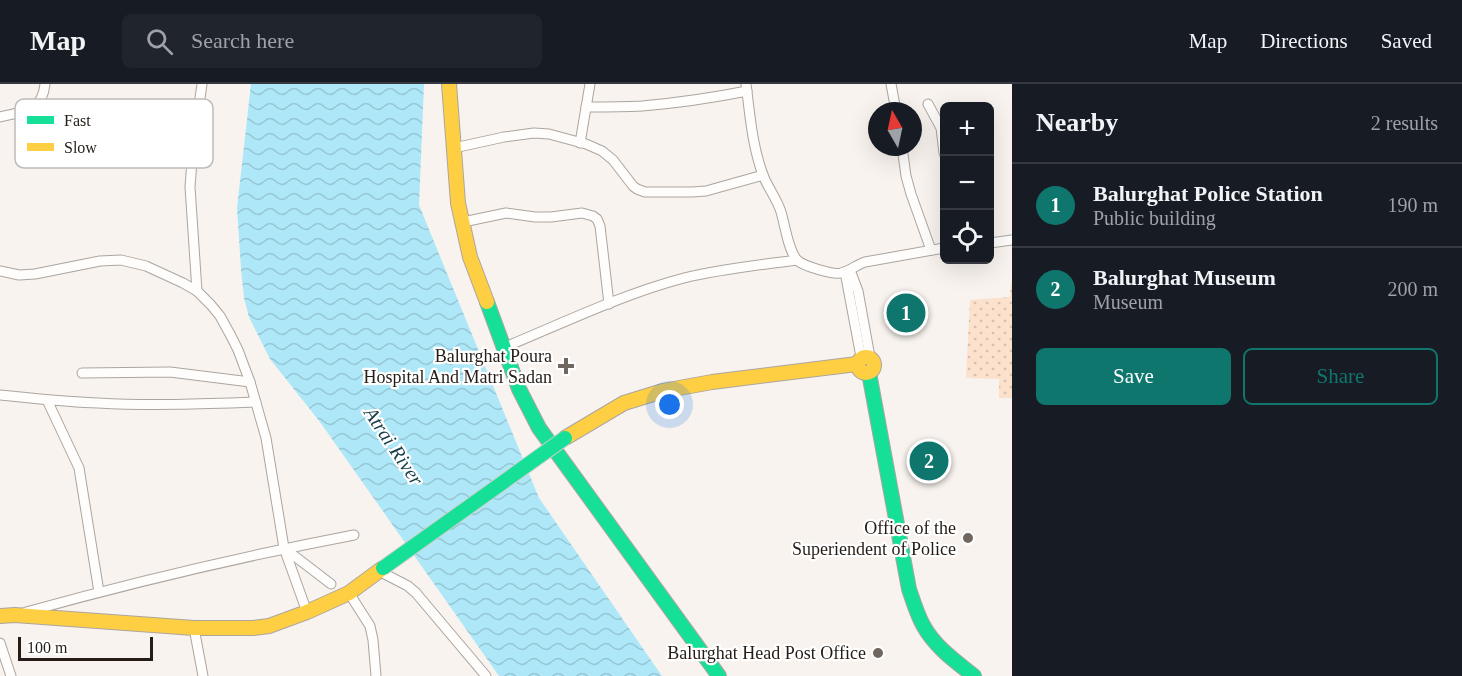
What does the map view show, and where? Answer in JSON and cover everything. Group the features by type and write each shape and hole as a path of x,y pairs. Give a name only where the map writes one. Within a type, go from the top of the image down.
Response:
{"main road":[{"path":"449,84 458,203 470,257 519,390 539,428 719,676"},
{"path":"0,616 15,615 194,628 269,626 350,593 565,438 624,403 663,391 712,382 864,363 909,589 930,637 974,676"}],"street":[{"path":"41,99 44,95 45,84"},
{"path":"200,99 202,84"},
{"path":"580,143 590,84"},
{"path":"891,84 894,102"},
{"path":"586,107 642,106 707,99 747,88 753,142 763,175 780,211 797,260 808,266 838,274 865,262 940,249"},
{"path":"928,104 940,126"},
{"path":"0,117 15,113"},
{"path":"454,148 504,137 549,134 602,151 613,160 633,186 645,192 706,190 763,175"},
{"path":"903,156 911,194 931,250"},
{"path":"191,168 190,187 197,291"},
{"path":"463,222 506,213 535,217 582,213 593,216 600,226 609,304"},
{"path":"994,242 1012,240"},
{"path":"0,272 35,274 100,261 121,260 146,266 197,291 220,316 242,358 256,402 266,438 284,548 308,612"},
{"path":"505,347 609,304 685,278 797,260"},
{"path":"848,271 864,363"},
{"path":"82,373 170,372 250,382"},
{"path":"0,395 47,400 138,404 256,402"},
{"path":"47,400 79,468 99,592"},
{"path":"15,615 99,592 284,548 354,535"},
{"path":"284,548 331,585"},
{"path":"381,569 416,593 486,676"},
{"path":"350,593 370,626 376,676"},
{"path":"194,628 203,676"},
{"path":"0,643 11,676"}],"shaded area":[{"path":"1011,282 1012,398 999,398 999,379 966,378 970,300 1010,297"}],"water":[{"name":"Atrai River","path":"251,84 424,84 419,205 539,498 662,676 499,676 320,422 270,359 249,317 244,298 241,269 237,208"}],"traffic: fast":[{"path":"487,302 519,389 539,428 719,676"},
{"path":"869,373 909,589 923,625 933,640 974,676"},
{"path":"383,568 565,438"}],"traffic: slow":[{"path":"449,84 458,203 470,257 487,302"},
{"path":"863,357 869,357 874,365 872,371 863,373 858,368 858,362 863,357"},
{"path":"565,438 624,403 663,391 712,382 857,364"},
{"path":"0,616 15,615 194,628 269,626 349,593 383,568"}],"place":[{"name":"Balurghat Police Station","path":"906,313"},
{"name":"Balurghat Poura Hospital And Matri Sadan","path":"566,366"},
{"name":"Balurghat Museum","path":"929,461"},
{"name":"Office of the Superiendent of Police","path":"968,538"},
{"name":"Balurghat Head Post Office","path":"878,653"}]}
